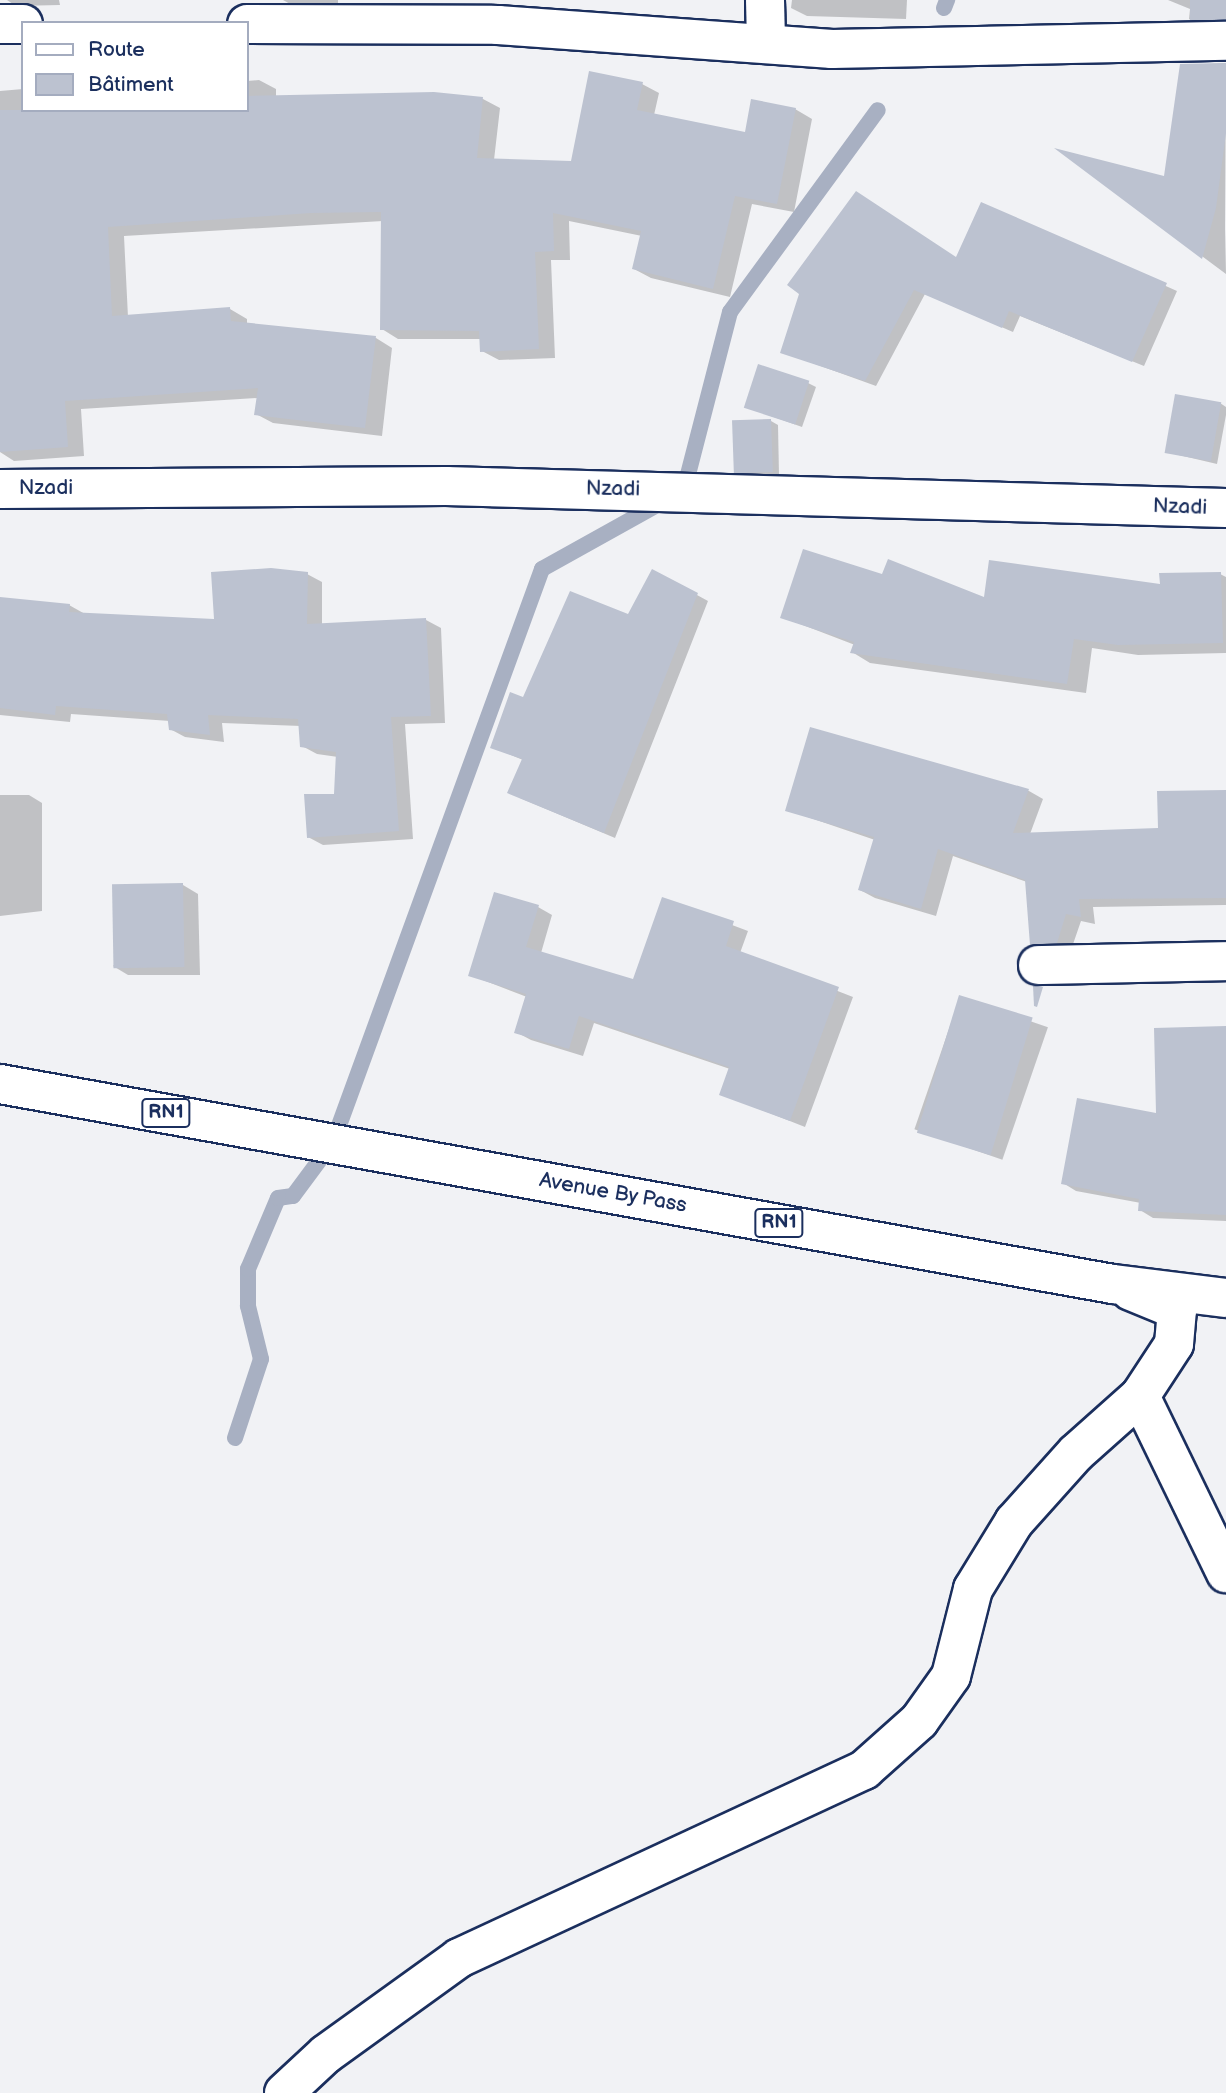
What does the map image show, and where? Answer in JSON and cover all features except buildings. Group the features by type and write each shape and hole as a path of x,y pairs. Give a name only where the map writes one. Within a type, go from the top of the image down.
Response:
{"main road":[{"path":"765,0 766,42"},
{"path":"0,24 21,24"},
{"path":"248,24 498,25 766,42 832,49 1226,41"},
{"name":"Nzadi","path":"0,489 459,486 1226,508"},
{"path":"1038,965 1226,961"},
{"name":"Avenue By Pass","path":"0,1084 1112,1283 1226,1298"},
{"path":"284,2093 326,2054 458,1958 864,1770 919,1721 951,1676 973,1589 1014,1522 1076,1452 1140,1396 1174,1343 1177,1310 1112,1283"},
{"path":"1140,1396 1226,1573"}],"waterway":[{"path":"944,8 947,0"},
{"path":"235,1438 261,1359 248,1306 248,1269 278,1198 293,1196 333,1142 542,569 684,490 730,312 878,110"}]}
